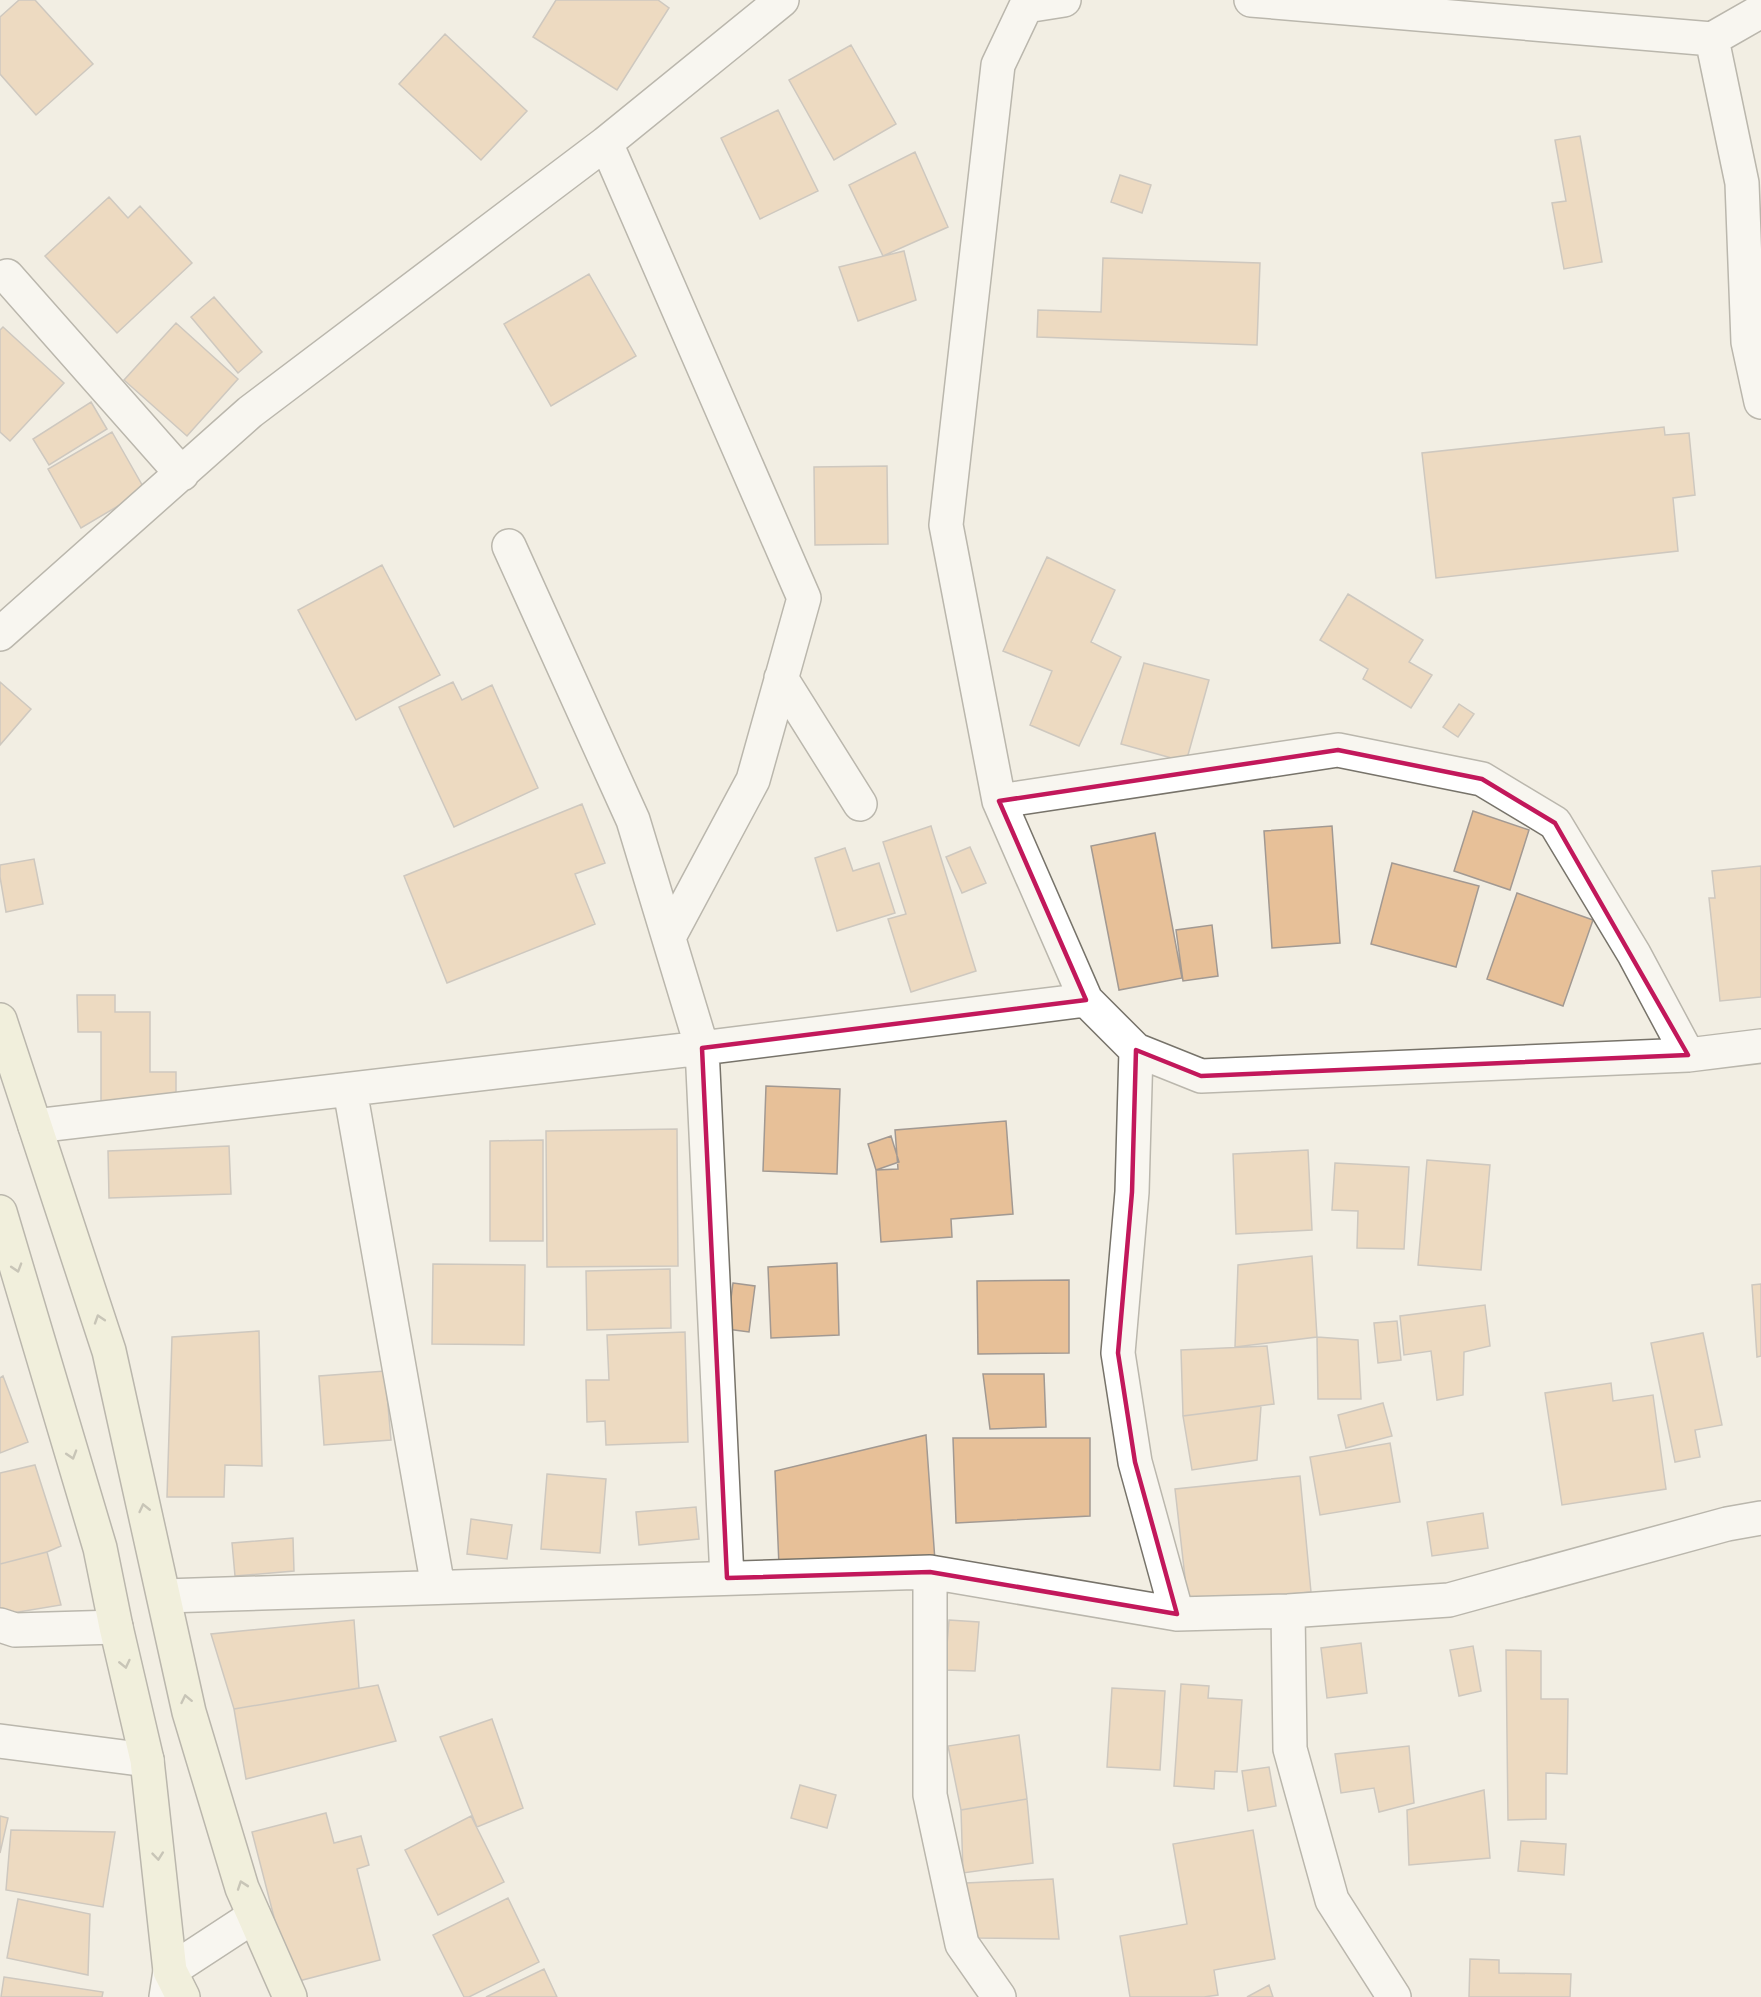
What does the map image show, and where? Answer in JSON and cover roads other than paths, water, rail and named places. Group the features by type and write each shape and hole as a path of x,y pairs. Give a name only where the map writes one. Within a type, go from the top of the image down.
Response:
{"main road":[{"path":"0,1020 109,1351 189,1712 242,1888 290,1997"},
{"path":"0,1212 100,1548 147,1761 173,1988"}],"street":[{"path":"0,634 249,412 606,143 782,0"},
{"path":"1064,0 1017,3 998,65 946,525 999,801 1086,1000 1136,1050 1201,1076 1688,1055 1761,1046"},
{"path":"1251,0 1712,39 1761,11"},
{"path":"1712,39 1751,183 1748,342 1761,402"},
{"path":"606,143 804,598 753,780 669,937"},
{"path":"2,274 182,474"},
{"path":"509,546 633,820 702,1048 727,1578"},
{"path":"781,678 860,804"},
{"path":"999,801 1338,750 1482,779 1555,823 1634,954 1688,1055"},
{"path":"35,1126 702,1048 1086,1000"},
{"path":"1136,1050 1132,1192 1118,1353 1135,1461 1177,1614"},
{"path":"350,1090 438,1587"},
{"path":"164,1596 930,1572 1177,1614 1288,1611 1449,1600 1727,1524 1761,1518"},
{"path":"930,1572 930,1795 962,1944 999,1997"},
{"path":"1288,1611 1290,1749 1332,1900 1394,1997"},
{"path":"0,1625 15,1630 116,1627"},
{"path":"0,1741 147,1761"},
{"path":"173,1988 254,1916"}]}
